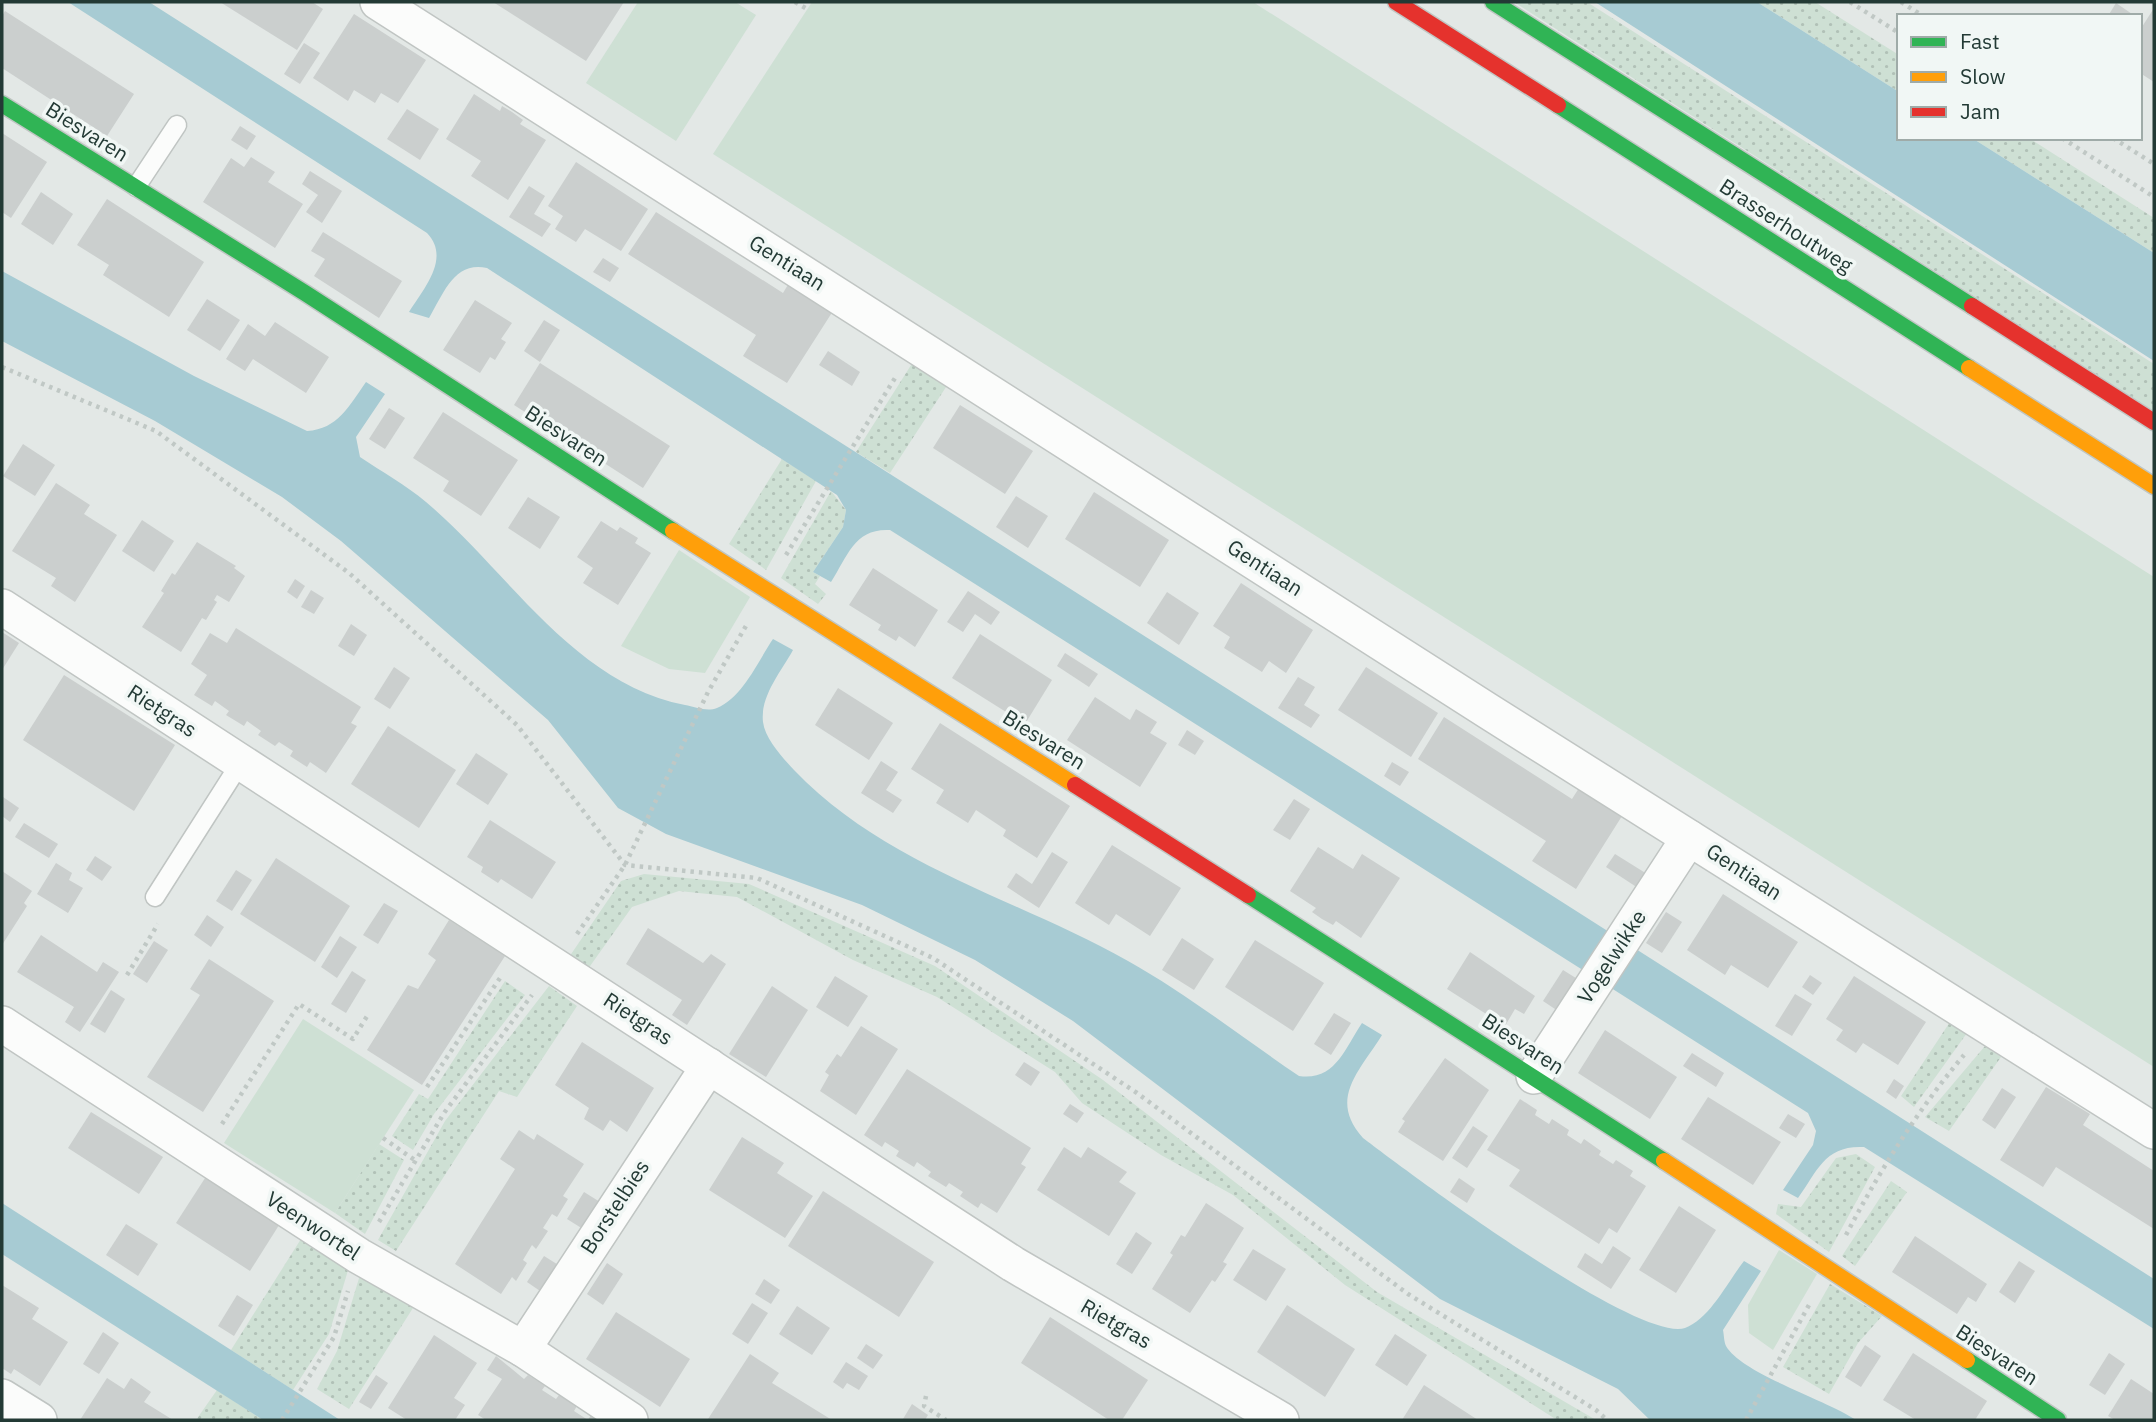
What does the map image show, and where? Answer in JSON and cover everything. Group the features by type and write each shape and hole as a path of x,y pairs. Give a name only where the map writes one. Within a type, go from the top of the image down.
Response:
{"street":[{"name":"Gentiaan","path":"378,2 1986,1028 2154,1131"},
{"name":"Brasserhoutweg","path":"1396,2 2154,486"},
{"name":"Brasserhoutweg","path":"1493,2 2154,422"},
{"name":"Biesvaren","path":"2,104 1534,1076 2058,1420"},
{"name":"Rietgras","path":"2,607 1013,1264 1281,1420"},
{"name":"Vogelwikke","path":"1534,1076 1689,838"},
{"name":"Veenwortel","path":"2,1024 359,1256 523,1349 630,1420"},
{"name":"Borstelbies","path":"523,1349 709,1066"},
{"path":"2,1396 39,1420"}],"lane":[{"path":"136,187 177,125"},
{"path":"155,897 241,762"}],"path":[{"path":"795,2 807,9"},
{"path":"1850,2 1897,32"},
{"path":"1901,2 1920,14"},
{"path":"2065,140 2154,197"},
{"path":"2116,140 2154,164"},
{"path":"814,505 917,345"},
{"path":"2,367 156,431 349,573 517,725 625,865 757,878 933,958 1137,1093 1408,1294 1596,1410 1607,1420"},
{"path":"555,965 625,865 629,850 708,692"},
{"path":"127,975 161,920 155,897"},
{"path":"427,1087 504,973 514,979"},
{"path":"282,1420 334,1337 359,1256 444,1113 534,993 524,986"},
{"path":"203,1155 299,1004 353,1039 369,1013"},
{"path":"1874,1181 1923,1104 1986,1028"},
{"path":"383,1138 416,1161"},
{"path":"1746,1420 1780,1360"},
{"path":"926,1396 924,1406 946,1420"}],"green space":[{"path":"638,2 735,2 756,15 676,141 586,83"},
{"path":"812,2 1253,2 2154,577 2154,1067 713,154"},
{"path":"1514,2 1587,2 2154,364 2154,411"},
{"path":"1757,2 1815,2 1897,54 1897,91"},
{"path":"1975,140 2032,140 2154,218 2154,253"},
{"path":"913,362 948,384 890,473 856,452"},
{"path":"782,459 816,481 766,570 729,544"},
{"path":"831,491 846,510 843,527 813,572 820,576 815,584 826,594 818,604 781,578"},
{"path":"679,550 750,597 705,673 669,669 621,646"},
{"path":"644,874 749,884 935,966 1103,1080 1377,1292 1596,1420 1557,1420 1345,1285 1233,1195 1161,1155 1082,1103 1055,1072 937,997 853,960 737,897 679,891 632,907 583,976 565,963 621,881"},
{"path":"505,981 525,995 434,1114 413,1150 392,1136 419,1094 428,1099"},
{"path":"549,986 577,1006 517,1097 499,1091 396,1251 378,1240 445,1121"},
{"path":"303,1019 414,1090 335,1213 224,1143"},
{"path":"1950,1022 1967,1033 1914,1107 1901,1096"},
{"path":"1985,1046 2001,1057 1949,1131 1925,1117"},
{"path":"379,1144 404,1160 365,1234 335,1213"},
{"path":"1856,1154 1875,1167 1829,1252 1776,1214 1778,1204 1801,1207 1836,1158"},
{"path":"1891,1181 1907,1192 1855,1266 1842,1256"},
{"path":"306,1231 352,1257 329,1334 293,1390 231,1350"},
{"path":"1779,1250 1817,1274 1773,1350 1749,1333 1748,1305"},
{"path":"363,1265 418,1300 349,1409 317,1389 337,1351"},
{"path":"1830,1284 1882,1316 1858,1343 1829,1394 1783,1367"},
{"path":"217,1390 263,1420 196,1420"}],"water":[{"path":"68,2 149,2 2154,1279 2154,1329 1864,1147 1851,1147 1831,1155 1817,1169 1798,1198 1783,1190 1813,1145 1816,1131 1808,1113 890,530 868,533 860,538 831,582 813,572 843,527 846,510 837,495 487,268 466,269 458,274 445,289 429,318 409,312 428,283 436,263 434,243 427,233"},
{"path":"1595,2 1757,2 1897,91 1897,140 1975,140 2154,253 2154,361"},
{"path":"2,271 194,376 307,431 335,421 366,382 385,394 356,437 360,457 426,502 544,621 575,649 609,674 645,693 697,708 713,709 735,696 773,639 793,650 768,694 763,712 764,728 785,760 830,803 911,856 1128,961 1193,1002 1299,1076 1322,1074 1330,1069 1344,1053 1362,1023 1382,1035 1357,1074 1348,1098 1348,1111 1363,1138 1523,1252 1621,1310 1659,1326 1685,1328 1703,1317 1744,1261 1761,1271 1723,1330 1726,1346 1749,1367 1856,1420 1650,1420 1618,1389 1440,1299 1073,1021 975,960 862,905 666,834 618,808 548,720 341,541 282,497 155,421 2,341"},
{"path":"2,1203 340,1420 263,1420 2,1254"}],"building":[{"path":"220,2 312,2 323,9 297,50"},
{"path":"493,2 624,2 586,61"},
{"path":"2116,3 2132,14 2109,14"},
{"path":"2154,8 2154,82 2142,74 2142,27"},
{"path":"5,11 134,94 107,136 2,68 2,16"},
{"path":"354,14 426,60 398,103 381,93 375,103 354,90 348,101 313,78"},
{"path":"304,43 320,53 300,84 284,74"},
{"path":"474,94 500,111 502,106 512,112 523,120 520,124 546,140 508,200 471,176 481,161 446,139"},
{"path":"407,109 439,129 420,160 387,139"},
{"path":"240,126 256,136 247,150 231,140"},
{"path":"2,133 47,162 11,218 2,212"},
{"path":"251,157 275,172 268,182 303,204 275,248 203,202 231,158 244,167"},
{"path":"576,162 648,209 621,251 585,229 576,242 555,229 563,216 548,206"},
{"path":"310,171 342,191 322,223 306,212 318,195 302,184"},
{"path":"529,186 545,196 534,214 551,224 542,237 509,217"},
{"path":"41,192 73,214 53,245 21,224"},
{"path":"107,199 204,262 169,317 103,275 109,265 77,245"},
{"path":"656,212 783,293 789,283 833,311 787,383 743,356 756,335 628,254"},
{"path":"323,232 402,281 379,318 314,276 325,259 311,251"},
{"path":"603,258 619,268 610,282 593,272"},
{"path":"207,299 240,320 220,351 187,330"},
{"path":"475,300 512,323 501,339 506,342 495,360 490,357 480,373 443,350"},
{"path":"544,320 560,330 540,362 524,351"},
{"path":"275,322 329,357 306,393 253,359 245,371 226,359 248,324 265,336"},
{"path":"828,351 860,372 852,386 819,365"},
{"path":"540,363 670,446 643,488 514,405"},
{"path":"960,405 1033,451 1005,494 933,448"},
{"path":"389,408 405,418 385,449 369,439"},
{"path":"443,412 518,460 481,516 443,491 449,481 413,458"},
{"path":"23,444 55,465 35,496 3,476"},
{"path":"56,483 90,505 84,514 117,535 75,602 51,586 56,578 12,551"},
{"path":"1094,492 1169,540 1140,587 1065,539"},
{"path":"1016,496 1048,516 1028,548 996,527"},
{"path":"528,497 560,517 540,549 508,528"},
{"path":"142,520 174,541 154,572 122,551"},
{"path":"601,521 617,531 620,527 638,538 635,543 651,553 618,605 583,583 593,568 577,557"},
{"path":"197,542 236,566 234,568 245,576 229,602 217,595 214,600 217,602 206,620 202,618 181,652 142,627 164,593 161,591 172,573 175,575"},
{"path":"873,568 938,610 915,647 899,636 896,641 878,630 881,625 849,605"},
{"path":"295,579 305,586 297,599 287,592"},
{"path":"1241,583 1313,630 1286,673 1269,661 1262,672 1224,648 1230,637 1213,626"},
{"path":"311,590 324,598 314,614 301,607"},
{"path":"968,591 1000,612 991,625 975,614 963,632 947,622"},
{"path":"1167,592 1199,613 1179,645 1147,623"},
{"path":"351,624 367,635 354,656 338,646"},
{"path":"236,628 361,707 351,723 357,726 326,773 310,762 307,767 290,756 293,751 279,742 275,746 258,735 261,731 247,721 244,726 226,715 229,711 215,701 212,706 194,695 207,675 191,664 210,633 227,643"},
{"path":"2,632 19,643 2,670"},
{"path":"980,634 1052,680 1025,724 952,678"},
{"path":"1065,653 1098,674 1089,687 1057,666"},
{"path":"394,667 410,678 390,709 374,699"},
{"path":"1366,667 1438,713 1411,757 1338,710"},
{"path":"64,675 175,745 134,811 23,740"},
{"path":"1298,677 1315,687 1304,705 1320,715 1311,728 1278,708"},
{"path":"838,688 893,723 869,760 815,725"},
{"path":"1095,697 1130,720 1136,709 1157,722 1150,733 1167,743 1140,787 1067,740"},
{"path":"1444,717 1572,799 1579,788 1622,816 1576,889 1532,861 1546,841 1418,759"},
{"path":"940,723 1070,806 1037,858 1003,836 1006,830 976,810 968,823 936,803 944,790 911,769"},
{"path":"388,726 456,770 419,828 351,784"},
{"path":"1187,730 1204,741 1195,755 1178,745"},
{"path":"476,753 508,774 488,805 456,784"},
{"path":"881,761 898,772 886,790 902,800 893,813 861,793"},
{"path":"1392,762 1409,772 1400,786 1384,776"},
{"path":"3,797 19,808 10,822 2,816"},
{"path":"1294,799 1310,809 1290,840 1273,830"},
{"path":"490,820 556,862 532,899 501,879 498,883 481,872 483,867 467,857"},
{"path":"24,823 58,844 49,858 15,837"},
{"path":"1112,845 1181,888 1150,936 1116,914 1109,925 1075,903"},
{"path":"1318,847 1353,869 1362,854 1400,878 1361,938 1336,921 1333,925 1322,919 1312,912 1316,908 1290,891"},
{"path":"1052,852 1068,862 1039,908 1007,887 1016,873 1032,884"},
{"path":"1615,854 1647,874 1638,888 1606,867"},
{"path":"95,856 112,867 102,881 86,870"},
{"path":"276,858 350,906 315,962 240,914"},
{"path":"56,863 72,873 69,880 83,888 68,913 37,894"},
{"path":"236,870 252,880 232,911 216,901"},
{"path":"2,871 32,891 24,903 27,906 2,945"},
{"path":"1723,894 1798,942 1768,988 1731,965 1725,975 1687,950"},
{"path":"384,903 398,911 378,944 363,935"},
{"path":"1666,912 1682,922 1662,953 1646,943"},
{"path":"207,915 224,927 211,947 194,935"},
{"path":"449,920 505,956 422,1085 367,1050 408,985 418,989 436,960 428,954"},
{"path":"648,928 703,963 711,954 726,964 687,1025 672,1015 682,1000 626,964"},
{"path":"41,935 97,972 103,962 119,972 80,1032 65,1022 74,1007 17,972"},
{"path":"340,936 357,947 337,978 321,967"},
{"path":"1182,938 1214,959 1194,990 1162,970"},
{"path":"1255,940 1324,983 1293,1031 1225,987"},
{"path":"154,941 168,950 147,983 133,974"},
{"path":"1470,952 1535,996 1524,1014 1515,1009 1505,1026 1447,989"},
{"path":"209,959 274,1001 203,1112 147,1077 200,995 190,989"},
{"path":"1563,970 1579,980 1558,1011 1543,1001"},
{"path":"352,971 366,980 346,1013 331,1004"},
{"path":"1810,975 1822,983 1813,995 1802,987"},
{"path":"835,976 868,996 848,1027 816,1007"},
{"path":"1854,976 1926,1022 1898,1065 1863,1043 1856,1053 1836,1040 1843,1030 1826,1019"},
{"path":"772,986 808,1010 766,1077 729,1054"},
{"path":"111,990 125,999 105,1033 90,1024"},
{"path":"1795,994 1812,1004 1792,1036 1775,1026"},
{"path":"1334,1013 1351,1023 1331,1055 1314,1044"},
{"path":"861,1026 898,1049 856,1115 820,1091 829,1075 825,1072 837,1054 841,1057"},
{"path":"1605,1030 1677,1077 1650,1119 1578,1073"},
{"path":"582,1042 654,1088 627,1132 610,1120 603,1131 584,1119 589,1108 555,1085"},
{"path":"1692,1053 1724,1073 1716,1087 1683,1066"},
{"path":"1445,1058 1489,1090 1443,1161 1398,1132 1405,1121 1402,1119"},
{"path":"1024,1062 1040,1072 1031,1086 1015,1075"},
{"path":"907,1069 1031,1148 1021,1164 1026,1167 997,1213 981,1203 978,1208 960,1196 963,1192 949,1183 946,1187 928,1176 931,1172 917,1162 914,1167 896,1156 899,1151 885,1142 882,1147 864,1135"},
{"path":"1894,1079 1904,1086 1896,1099 1886,1092"},
{"path":"2046,1087 2090,1114 2083,1125 2154,1171 2154,1229 2056,1167 2043,1187 2000,1160"},
{"path":"2002,1088 2016,1097 1995,1129 1982,1120"},
{"path":"1708,1097 1781,1142 1753,1185 1681,1139"},
{"path":"1520,1099 1537,1110 1535,1115 1549,1124 1552,1119 1569,1130 1567,1135 1581,1144 1584,1139 1601,1151 1599,1155 1613,1164 1616,1160 1633,1171 1630,1176 1646,1186 1617,1233 1609,1228 1599,1244 1509,1186 1520,1170 1487,1150"},
{"path":"1070,1104 1084,1113 1077,1123 1063,1114"},
{"path":"91,1112 163,1157 139,1194 68,1148"},
{"path":"1788,1114 1805,1124 1796,1138 1779,1128"},
{"path":"1473,1126 1488,1136 1467,1168 1452,1158"},
{"path":"519,1130 534,1140 537,1134 584,1164 563,1196 568,1199 557,1217 552,1214 543,1228 548,1231 536,1249 532,1245 523,1260 527,1263 516,1281 512,1277 501,1294 455,1264 515,1169 500,1159"},
{"path":"742,1137 784,1163 777,1173 813,1196 785,1238 709,1190"},
{"path":"1064,1147 1081,1158 1088,1147 1127,1172 1119,1182 1136,1193 1109,1236 1037,1190"},
{"path":"207,1175 281,1222 250,1271 176,1223"},
{"path":"1459,1178 1475,1189 1467,1203 1450,1192"},
{"path":"823,1191 934,1262 899,1317 788,1246"},
{"path":"584,1192 600,1202 583,1229 567,1219"},
{"path":"1206,1203 1244,1228 1223,1262 1227,1264 1215,1282 1212,1280 1190,1313 1152,1289 1173,1255 1170,1253 1181,1235 1185,1237"},
{"path":"1679,1206 1716,1230 1676,1293 1639,1270"},
{"path":"126,1224 158,1244 138,1276 106,1255"},
{"path":"1136,1232 1152,1243 1132,1274 1116,1264"},
{"path":"1915,1236 1987,1284 1976,1302 1968,1297 1957,1314 1892,1272"},
{"path":"1613,1246 1631,1258 1611,1289 1577,1267 1585,1253 1602,1264"},
{"path":"1253,1249 1286,1269 1266,1301 1233,1280"},
{"path":"544,1256 560,1266 543,1293 527,1282"},
{"path":"2019,1261 2035,1271 2015,1303 1999,1292"},
{"path":"607,1263 623,1274 603,1305 587,1294"},
{"path":"764,1279 780,1290 771,1304 755,1294"},
{"path":"2,1285 39,1308 32,1319 68,1342 40,1386 14,1369 11,1374 2,1368"},
{"path":"237,1295 253,1305 234,1336 218,1326"},
{"path":"752,1303 768,1313 748,1344 732,1334"},
{"path":"1287,1305 1355,1349 1325,1397 1257,1352"},
{"path":"797,1306 830,1328 812,1355 779,1334"},
{"path":"616,1312 690,1359 660,1407 586,1359"},
{"path":"1050,1317 1148,1380 1122,1420 1109,1420 1021,1363"},
{"path":"103,1332 119,1343 99,1374 83,1364"},
{"path":"1395,1334 1427,1355 1407,1386 1375,1365"},
{"path":"434,1335 477,1363 454,1398 465,1405 455,1420 407,1420 388,1408"},
{"path":"866,1344 883,1355 873,1369 857,1358"},
{"path":"1865,1345 1881,1356 1861,1387 1845,1377"},
{"path":"1913,1353 1987,1401 1975,1420 1916,1420 1883,1400"},
{"path":"2109,1353 2125,1364 2105,1395 2089,1385"},
{"path":"750,1354 779,1373 772,1383 832,1420 708,1419"},
{"path":"496,1356 524,1379 528,1375 545,1386 542,1390 556,1399 559,1395 577,1406 574,1411 588,1420 486,1420 478,1415 502,1379 487,1370"},
{"path":"846,1362 868,1376 859,1390 847,1383 843,1389 833,1382"},
{"path":"376,1375 388,1383 371,1409 359,1402"},
{"path":"107,1378 124,1389 131,1378 151,1392 144,1402 173,1420 80,1420"},
{"path":"2131,1379 2154,1394 2154,1420 2115,1420 2108,1416"},
{"path":"1424,1385 1461,1409 1478,1420 1402,1420"},
{"path":"912,1404 928,1415 925,1420 903,1419"}],"traffic: fast":[{"path":"1493,2 1972,306"},
{"path":"2,104 305,293 673,531"},
{"path":"1558,105 1969,368"},
{"path":"1248,895 1664,1161"},
{"path":"1967,1360 2058,1420"}],"traffic: slow":[{"path":"1969,368 2154,486"},
{"path":"673,531 1075,785"},
{"path":"1664,1161 1967,1360"}],"traffic: jam":[{"path":"1396,2 1558,105"},
{"path":"1972,306 2154,422"},
{"path":"1075,785 1248,895"}]}
